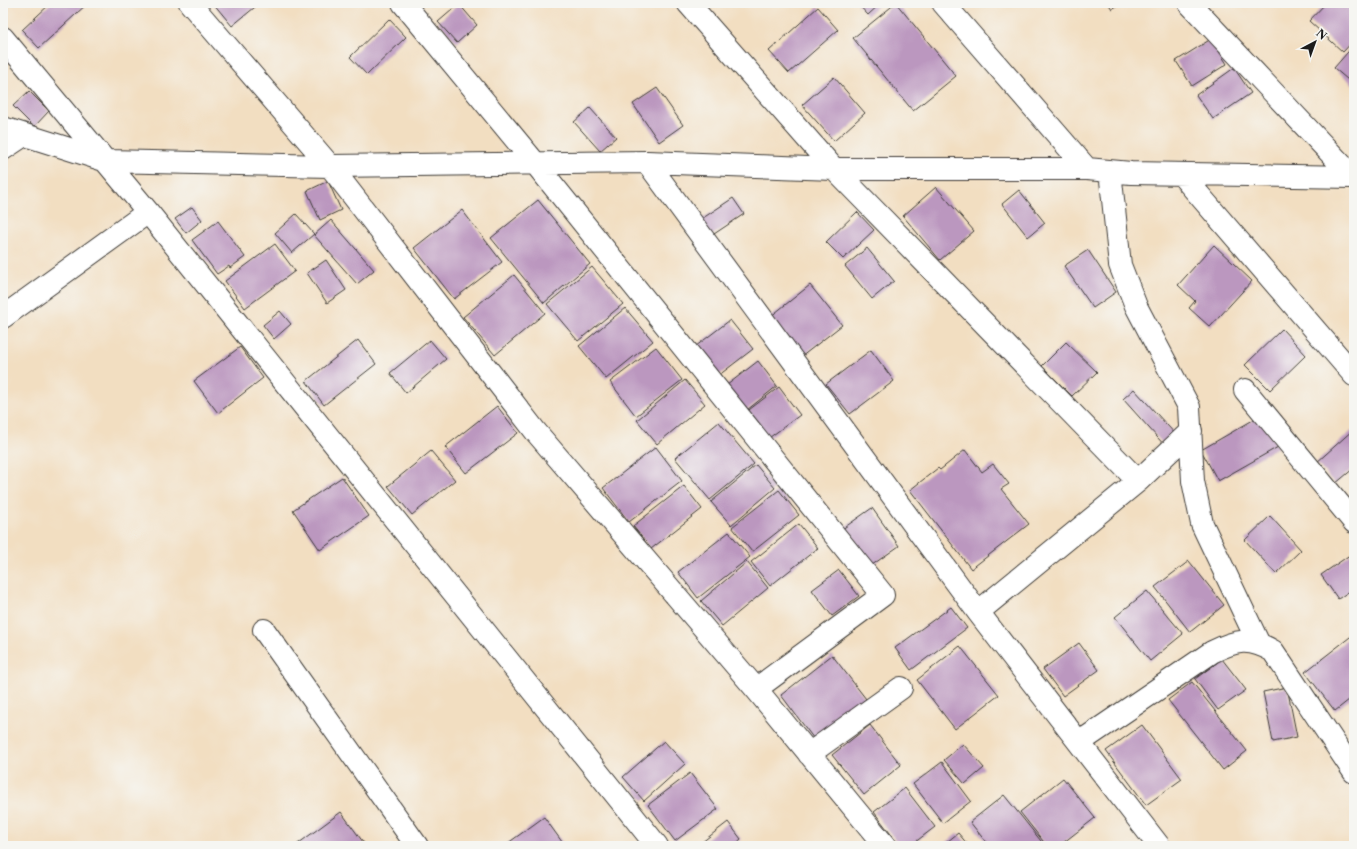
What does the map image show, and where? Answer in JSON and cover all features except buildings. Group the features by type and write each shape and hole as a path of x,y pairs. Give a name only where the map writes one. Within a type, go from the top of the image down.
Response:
{"street":[{"path":"190,3 330,166 536,432 756,689 885,846"},
{"path":"403,3 535,163 883,595 756,689"},
{"path":"688,3 834,169 1138,481"},
{"path":"943,3 1087,169"},
{"path":"1189,3 1353,177"},
{"path":"3,38 148,212 657,846"},
{"path":"3,128 106,161 330,166 647,162 834,169 1087,169 1120,172 1181,174 1353,177"},
{"path":"3,149 24,134"},
{"path":"647,162 978,612 1159,846"},
{"path":"1120,172 1120,265 1136,306 1189,407 1193,481 1202,524 1258,642"},
{"path":"1181,174 1354,375"},
{"path":"3,317 148,212"},
{"path":"1246,390 1354,522"},
{"path":"978,612 1138,481 1191,431"},
{"path":"264,630 417,846"},
{"path":"1080,742 1212,652 1231,642 1258,642 1273,651 1354,772"},
{"path":"809,754 901,688"}]}
